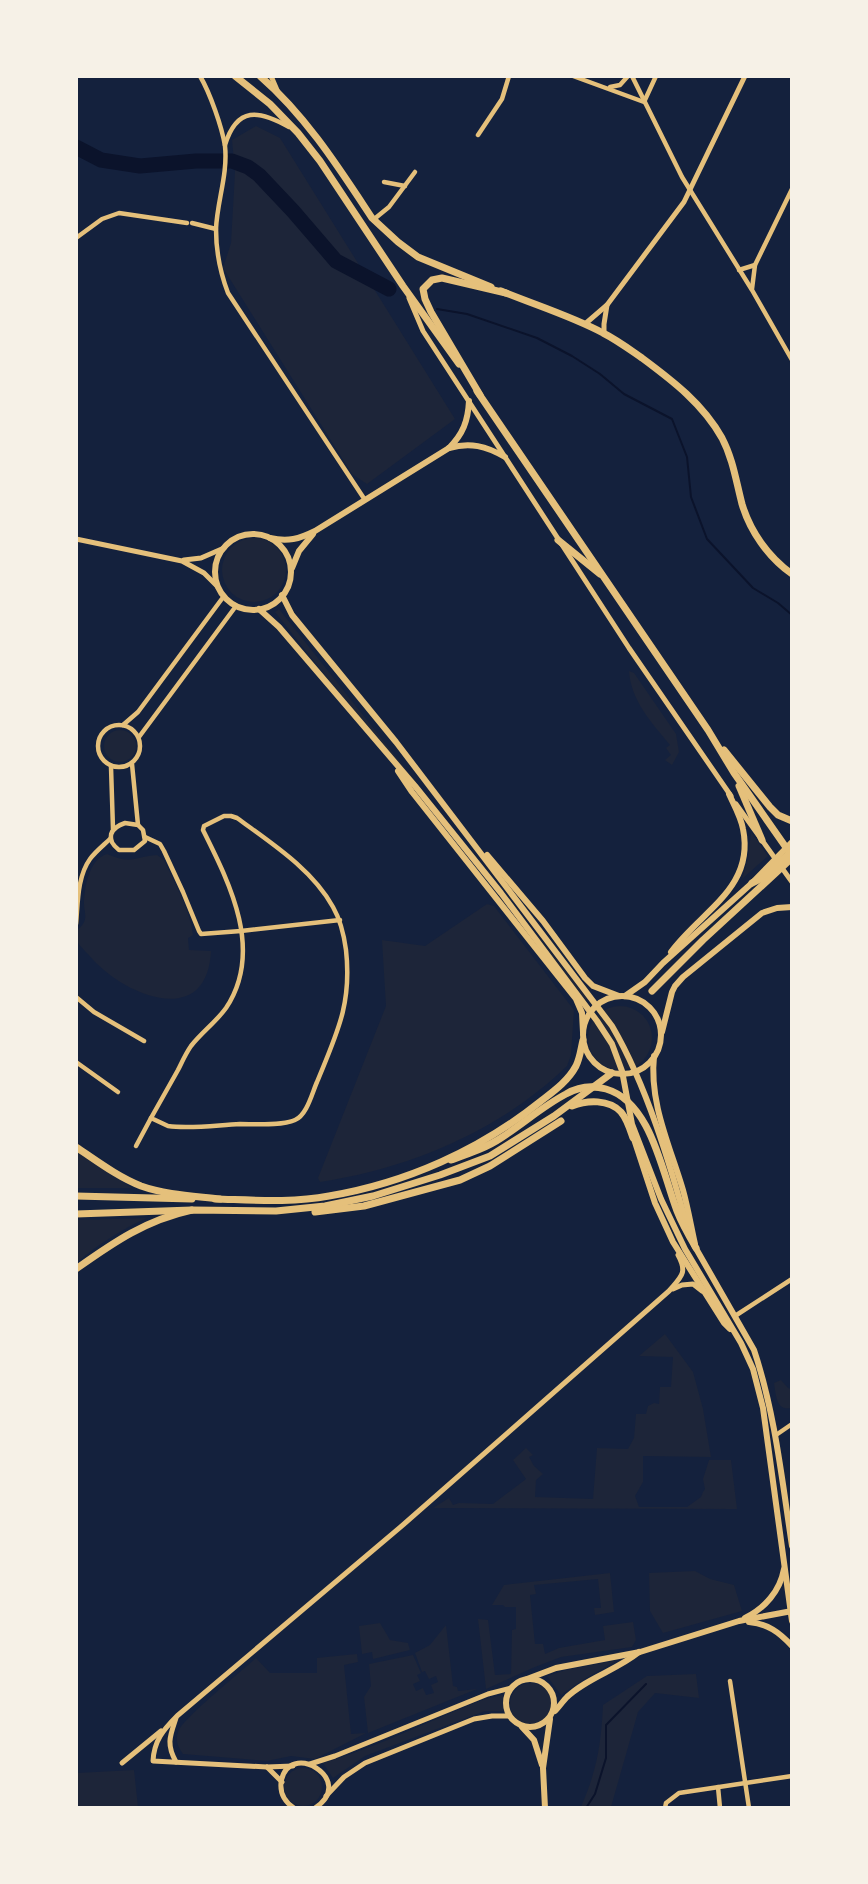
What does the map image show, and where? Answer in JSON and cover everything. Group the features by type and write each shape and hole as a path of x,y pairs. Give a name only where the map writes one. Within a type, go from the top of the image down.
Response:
{"main road":[{"path":"235,76 263,98 298,133 320,161 792,857 752,883 645,982 622,996 605,1000 596,1006 587,1018 578,1064 564,1083 495,1134 425,1169"},
{"path":"260,76 320,141 373,219 418,257 604,333 680,387 706,415 721,437 732,460 749,522 762,545 790,573"},
{"path":"480,395 431,312 423,289 432,280 442,278 506,293"},
{"path":"315,531 298,551 288,585 282,596 270,606 259,609 236,606 224,596 218,587 215,567 224,548 231,541 250,534 292,541 315,531 448,448 465,427 468,400"},
{"path":"448,448 472,445 484,447 505,458"},
{"path":"270,538 279,544 285,553 290,563 290,574"},
{"path":"558,540 603,576"},
{"path":"282,596 292,615 396,742 607,1018 631,1060 674,1190 681,1220 754,1350 765,1384 776,1435 792,1546"},
{"path":"259,609 273,621 377,741 501,893 612,1044 622,1071 632,1124 660,1199 685,1249 737,1335 753,1369 763,1408 792,1621"},
{"path":"708,730 770,807 778,815 792,821"},
{"path":"377,741 412,792 576,999 582,1013 586,1049 592,1061 612,1073 622,1074 642,1068 654,1056"},
{"path":"734,773 762,840"},
{"path":"663,963 675,946 736,881 741,871 745,846 743,830 729,794"},
{"path":"455,819 519,890 593,986 639,1000 652,1011 659,1028 660,1042"},
{"path":"652,992 762,878 792,842"},
{"path":"762,878 792,851"},
{"path":"696,1248 683,1190 657,1106 652,1074 654,1056 660,1042 672,992 683,977 762,913 777,908 792,907"},
{"path":"276,1211 325,1206 373,1196 440,1175 490,1156 554,1116 612,1073"},
{"path":"622,1074 625,1104 633,1138"},
{"path":"76,1196 281,1200 328,1196 375,1186 489,1145 562,1095 582,1088 601,1088 628,1100 644,1121 674,1190"},
{"path":"554,1116 582,1102 604,1103 621,1111 633,1138 655,1203 673,1242 724,1323 737,1335"},
{"path":"76,1214 192,1210 316,1212 354,1208 446,1185 489,1166 561,1121"},
{"path":"76,1147 118,1175 142,1187 220,1199"},
{"path":"76,1269 123,1236 166,1217 192,1210"},
{"path":"739,1621 753,1614 775,1592 782,1581 785,1563"},
{"path":"543,1768 534,1740 509,1716 506,1702 511,1688 518,1682 556,1668 640,1652 739,1621 791,1611"},
{"path":"739,1621 761,1623 771,1627 792,1646"},
{"path":"518,1725 536,1728 543,1725 568,1696 640,1652"},
{"path":"527,1679 540,1681 550,1689 555,1701 543,1768 545,1808"}],"street":[{"path":"200,76 207,90 225,145"},
{"path":"271,76 278,94"},
{"path":"478,135 502,99 509,76"},
{"path":"573,76 644,102"},
{"path":"607,87 620,85 630,76 690,190 792,360"},
{"path":"644,102 656,76"},
{"path":"585,324 607,305 690,190 745,76"},
{"path":"298,133 271,118 254,114 236,122 229,132 225,145 224,173 216,229 219,262 228,293 365,500"},
{"path":"373,219 389,207 415,172"},
{"path":"384,182 405,186"},
{"path":"752,290 755,265 792,189"},
{"path":"76,238 102,219 119,213 216,229"},
{"path":"739,270 755,265"},
{"path":"403,286 423,331 558,540 648,677 792,882"},
{"path":"604,333 607,305"},
{"path":"76,539 182,561 204,573 218,587"},
{"path":"182,561 201,558 224,548"},
{"path":"123,725 138,712 224,596"},
{"path":"139,737 123,725 116,725 104,731 98,743 100,757 111,767 126,767 132,764 139,755 139,737 236,606"},
{"path":"132,764 138,825"},
{"path":"76,924 79,892 88,863 111,838 113,829 111,767"},
{"path":"136,1146 151,1118 189,1048 221,1015 232,997 241,972 239,913 227,878 203,830 204,826 224,816 231,816 237,818 298,866 327,897 340,920 344,935 347,998 343,1014 322,1069 302,1114 297,1120 276,1123 172,1126 162,1125 151,1118"},
{"path":"111,838 114,846 119,850 128,851 142,845 145,837 138,825 125,823 113,829"},
{"path":"145,837 160,844 199,931 205,935 340,920"},
{"path":"76,997 94,1012 144,1041"},
{"path":"76,1062 118,1092"},
{"path":"122,1763 396,1531 669,1291 684,1270 673,1242"},
{"path":"735,1316 792,1279"},
{"path":"669,1291 682,1285 693,1284 705,1293"},
{"path":"776,1435 792,1424"},
{"path":"730,1681 749,1808"},
{"path":"162,1730 154,1747 153,1761 267,1767 310,1764 488,1694 511,1688"},
{"path":"176,1762 170,1744 177,1716"},
{"path":"317,1807 344,1777 365,1763 474,1719 509,1716"},
{"path":"310,1764 319,1768 326,1776 328,1786 326,1796"},
{"path":"293,1766 285,1773 282,1794 287,1805 294,1808"},
{"path":"267,1767 282,1782"},
{"path":"665,1808 666,1803 679,1793 792,1776"},
{"path":"718,1787 720,1808"}],"shaded area":[{"path":"256,126 280,138 455,419 367,484 352,474 223,268 231,243 235,172 232,140"},
{"path":"248,538 260,538 277,547 284,558 286,570 284,582 277,593 260,602 248,602 236,597 227,588 222,576 222,564 227,552 236,543"},
{"path":"279,609 587,998 583,1002 275,612"},
{"path":"629,671 634,673 676,734 679,752 672,765 665,760 671,755 666,748 670,745 638,702"},
{"path":"120,730 131,735 136,746 131,757 120,762 109,757 104,746 109,735"},
{"path":"751,832 768,856 742,879 748,858"},
{"path":"107,854 128,860 157,855 164,860 189,916 193,935 188,938 189,950 211,951 206,976 195,991 179,998 160,998 140,992 120,982 102,969 78,943 77,930 85,919 84,897 89,875 96,862"},
{"path":"487,904 494,906 574,1010 571,1055 567,1066 513,1110 452,1143 387,1167 320,1182 318,1178 386,1006 382,940 425,946"},
{"path":"620,1006 638,1012 646,1020 652,1038 646,1056 638,1064 620,1070 602,1064 594,1056 588,1038 594,1020 602,1012"},
{"path":"77,1151 132,1188 77,1188"},
{"path":"147,1218 111,1237 77,1262 77,1220"},
{"path":"665,1334 693,1372 703,1409 711,1457 643,1456 643,1482 635,1496 639,1507 687,1507 701,1497 705,1489 703,1479 709,1460 731,1460 737,1509 433,1508 449,1498 453,1505 459,1503 493,1504 526,1479 513,1460 526,1448 533,1455 529,1457 534,1466 543,1474 536,1480 535,1497 593,1499 597,1448 628,1449 634,1438 636,1414 646,1414 648,1406 654,1403 659,1404 660,1387 671,1387 673,1357 639,1356"},
{"path":"781,1380 791,1389 791,1408 782,1407 776,1397 774,1383"},
{"path":"695,1571 710,1579 734,1585 742,1611 663,1633 650,1611 649,1573"},
{"path":"610,1573 614,1612 595,1615 594,1608 601,1608 598,1579 534,1585 536,1594 530,1595 535,1644 543,1644 545,1654 559,1648 605,1640 603,1626 633,1622 636,1640 632,1647 561,1657 486,1689 478,1619 488,1620 495,1675 511,1674 512,1630 516,1629 516,1607 492,1605 504,1585"},
{"path":"380,1623 390,1640 408,1643 410,1650 373,1659 372,1652 362,1654 359,1626"},
{"path":"446,1625 453,1686 457,1687 458,1691 477,1689 368,1733 364,1697 371,1686 369,1664 413,1655 421,1673 417,1675 420,1681 413,1684 416,1691 423,1688 426,1695 434,1693 431,1685 438,1682 436,1676 429,1679 425,1671 422,1672 415,1653 430,1645"},
{"path":"357,1654 358,1662 344,1665 351,1734 366,1733 315,1759 291,1756 267,1761 183,1754 180,1749 177,1738 182,1726 201,1706 256,1658 270,1673 317,1673 317,1658"},
{"path":"618,1660 561,1695 547,1676 566,1670"},
{"path":"696,1674 699,1698 655,1693 638,1712 611,1807 581,1807 597,1757 603,1705 647,1676"},
{"path":"531,1683 539,1684 546,1689 551,1696 551,1712 546,1719 539,1724 531,1725 523,1724 516,1719 511,1712 510,1704 511,1696 516,1689 523,1684"},
{"path":"503,1695 505,1711 485,1711 365,1756 333,1778 323,1763 370,1747 474,1703"},
{"path":"303,1768 317,1773 322,1787 317,1801 303,1806 289,1801 284,1787 289,1773"},
{"path":"134,1770 138,1807 77,1807 77,1773"}],"waterway":[{"path":"76,147 101,160 140,166 196,161 232,161 248,167 259,175 293,211 336,261 389,289"},
{"path":"437,309 467,314 537,338 600,374 624,394 672,419 687,457 691,497 707,539 753,588 778,603 792,615"},
{"path":"586,1808 595,1794 606,1758 606,1725 646,1684"}]}
